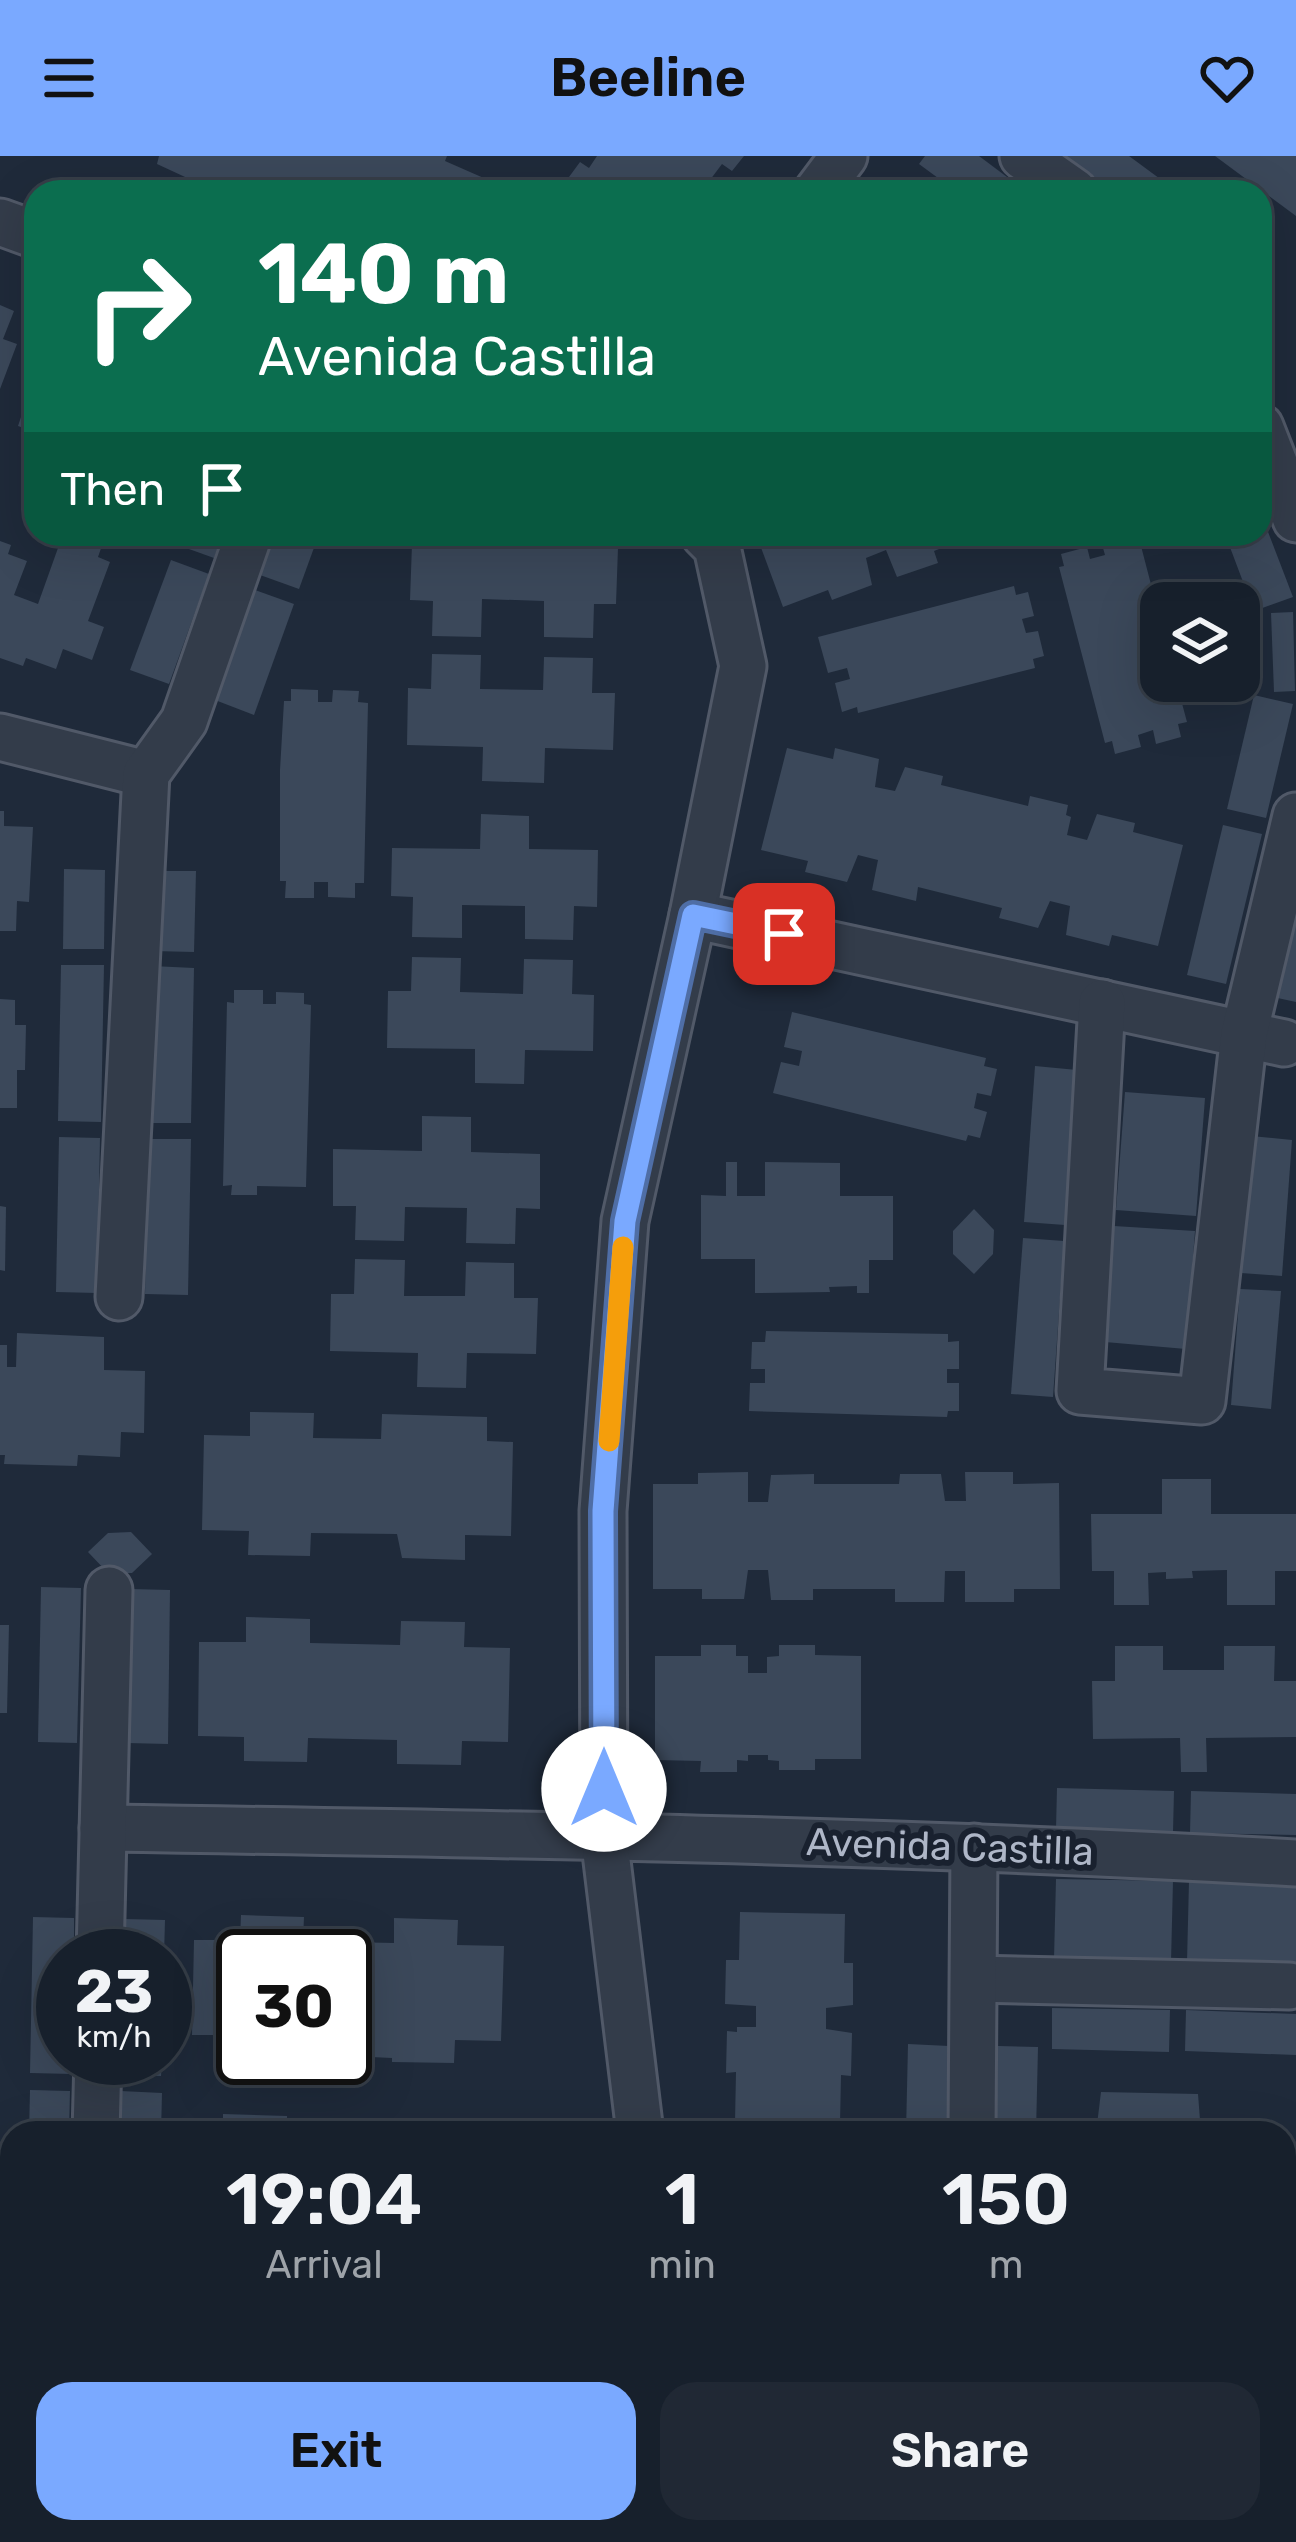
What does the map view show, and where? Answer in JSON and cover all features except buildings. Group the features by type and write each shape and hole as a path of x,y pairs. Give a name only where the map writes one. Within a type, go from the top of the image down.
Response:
{"street":[{"path":"1024,156 1057,180"},
{"path":"1272,458 1296,519"},
{"path":"119,1297 146,774 184,722 245,546"},
{"path":"639,2121 604,1836 603,1511 625,1221 743,666 716,546"},
{"path":"0,737 146,774"},
{"path":"1102,1003 1080,1391 1204,1399 1296,816"},
{"path":"693,915 1264,1039"},
{"path":"101,1929 109,1590"},
{"name":"Avenida Castilla","path":"103,1828 974,1846 1296,1863"},
{"path":"972,2121 974,1846"},
{"path":"974,1978 1289,1986"},
{"path":"96,2121 97,2085"}],"slow traffic":[{"path":"609,1441 623,1247"}],"route":[{"path":"604,1789 603,1511 625,1221 693,915 784,934"}]}
